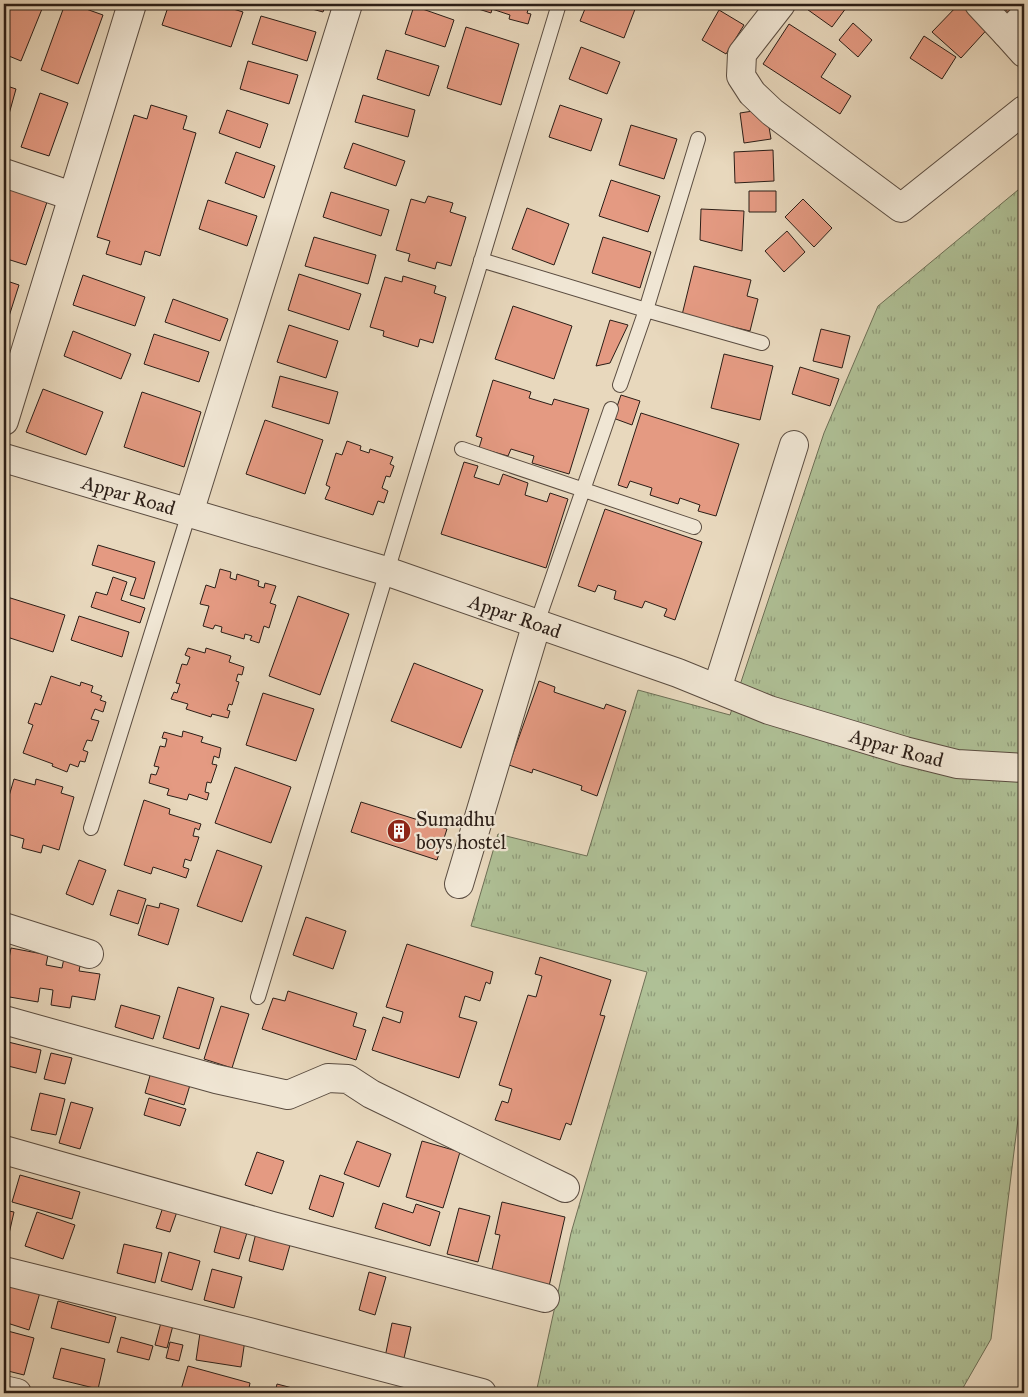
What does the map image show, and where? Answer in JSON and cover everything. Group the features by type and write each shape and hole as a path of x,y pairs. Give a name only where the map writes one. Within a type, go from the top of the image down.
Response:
{"street":[{"path":"4,421 132,4"},
{"path":"189,512 348,4"},
{"path":"782,4 742,54 741,76 752,93 772,112 901,208 1024,110"},
{"path":"978,4 1018,34"},
{"path":"4,173 72,196"},
{"path":"717,689 794,445"},
{"name":"Appar Road","path":"4,458 386,571 678,673 769,710 904,751 956,764 1024,768"},
{"path":"459,884 537,623"},
{"path":"4,927 89,954"},
{"path":"4,1020 216,1079 288,1095 328,1078 348,1079 371,1094 565,1188"},
{"path":"4,1150 272,1226 544,1298"},
{"path":"4,1271 257,1334 482,1393"},
{"path":"4,1390 17,1393"}],"lane":[{"path":"258,997 559,4"},
{"path":"620,385 646,310 698,139"},
{"path":"480,260 762,343"},
{"path":"537,623 611,410"},
{"path":"462,449 694,527"},
{"path":"91,828 189,512"}],"green space":[{"path":"1024,185 1024,1095 1019,1111 991,1339 960,1393 536,1393 571,1233 647,972 471,926 498,834 587,856 638,690 730,715 824,433 878,306"}],"building":[{"path":"4,4 44,4 21,61 4,54"},
{"path":"65,4 72,4 103,15 78,84 41,70"},
{"path":"169,4 217,4 243,12 231,47 162,25"},
{"path":"294,4 326,4 323,12"},
{"path":"470,4 530,4 527,13 531,14 528,24 509,19 510,15 492,9 491,13 469,6"},
{"path":"587,4 637,4 624,38 580,21"},
{"path":"806,4 849,4 832,27 804,7"},
{"path":"959,4 971,4 992,24 961,58 932,32"},
{"path":"1000,4 1024,4 1015,20"},
{"path":"414,6 454,20 445,47 405,34"},
{"path":"719,10 744,25 726,54 702,40"},
{"path":"261,16 316,32 307,61 252,44"},
{"path":"853,23 872,40 858,57 839,40"},
{"path":"789,24 836,54 821,77 851,96 840,114 763,64"},
{"path":"466,27 519,44 501,105 447,88"},
{"path":"924,36 956,57 942,79 910,58"},
{"path":"581,47 620,62 607,94 569,79"},
{"path":"386,50 439,66 429,96 377,79"},
{"path":"248,61 298,75 289,104 240,89"},
{"path":"4,85 16,89 4,132"},
{"path":"40,93 68,103 49,156 21,147"},
{"path":"363,95 415,110 408,137 355,122"},
{"path":"151,105 187,116 183,129 196,133 160,256 145,251 141,265 106,254 110,241 97,237 134,115 147,119"},
{"path":"560,105 602,119 591,151 549,137"},
{"path":"766,109 771,139 744,143 740,113"},
{"path":"227,110 268,124 260,148 219,133"},
{"path":"631,125 677,139 664,179 619,165"},
{"path":"353,143 405,161 396,186 344,168"},
{"path":"773,150 774,181 735,183 734,152"},
{"path":"236,152 275,166 264,198 225,183"},
{"path":"611,180 660,196 648,232 599,216"},
{"path":"4,181 49,196 26,265 4,258"},
{"path":"749,191 776,191 776,212 749,212"},
{"path":"331,192 389,210 381,236 323,217"},
{"path":"428,196 453,203 450,212 466,217 451,266 437,262 435,269 408,261 410,254 396,250 411,199 425,203"},
{"path":"803,199 832,228 814,247 785,217"},
{"path":"208,200 257,216 247,246 199,229"},
{"path":"527,208 569,224 554,265 512,249"},
{"path":"701,209 744,211 742,251 700,240"},
{"path":"787,231 805,252 784,272 765,251"},
{"path":"314,237 376,255 368,284 305,266"},
{"path":"603,237 651,252 640,288 592,273"},
{"path":"694,266 751,280 747,296 758,299 750,331 682,315"},
{"path":"299,274 361,294 349,330 288,310"},
{"path":"83,275 145,297 135,326 73,305"},
{"path":"403,276 436,286 434,293 446,297 433,343 420,339 418,347 383,336 384,331 370,327 385,277 402,282"},
{"path":"4,280 19,285 4,332"},
{"path":"173,299 228,319 220,341 165,322"},
{"path":"513,306 572,326 554,379 495,359"},
{"path":"610,320 628,325 610,363 596,366"},
{"path":"289,325 338,341 326,378 277,362"},
{"path":"821,329 850,336 842,368 813,361"},
{"path":"73,331 131,354 121,379 64,356"},
{"path":"154,334 209,352 199,382 144,364"},
{"path":"724,354 773,366 760,420 711,408"},
{"path":"800,367 839,379 830,406 792,394"},
{"path":"280,376 338,392 329,424 272,407"},
{"path":"493,380 531,392 529,398 552,405 554,399 589,409 569,474 532,463 534,456 511,449 508,456 479,448 482,438 476,436"},
{"path":"43,389 103,412 86,455 26,432"},
{"path":"142,392 201,412 184,467 124,447"},
{"path":"621,395 640,401 632,425 613,418"},
{"path":"641,413 739,444 716,516 698,511 700,505 680,498 678,504 650,495 652,488 630,481 627,488 618,485"},
{"path":"265,420 323,440 305,494 246,474"},
{"path":"347,441 361,446 360,450 369,453 370,449 393,457 390,464 394,466 390,477 386,476 382,488 388,491 384,503 378,501 373,515 325,499 330,487 326,485 336,453 342,455"},
{"path":"464,462 478,466 474,477 499,485 503,474 528,483 525,495 547,502 550,493 568,499 546,568 441,534"},
{"path":"605,509 702,542 675,620 664,616 667,609 645,601 642,608 614,599 616,591 598,585 595,592 578,586"},
{"path":"98,545 155,562 144,599 130,595 136,578 92,565"},
{"path":"220,569 231,572 230,578 236,580 237,574 259,581 258,586 264,588 265,583 276,586 270,603 276,605 269,628 264,626 259,643 250,640 252,636 245,634 244,639 221,632 222,627 215,625 213,629 203,626 209,606 200,604 206,585 215,588"},
{"path":"113,577 127,582 121,600 145,608 140,623 91,607 96,592 107,595"},
{"path":"4,596 65,615 53,652 4,636"},
{"path":"298,596 349,614 320,695 269,676"},
{"path":"79,616 129,632 122,657 71,640"},
{"path":"188,648 205,653 206,648 231,656 229,662 244,667 242,675 238,674 236,681 239,682 232,705 229,704 227,710 230,711 228,718 212,714 211,717 186,709 188,704 171,699 174,692 177,693 180,684 176,683 182,664 187,665 190,657 185,655"},
{"path":"414,663 483,690 461,748 391,721"},
{"path":"51,676 80,686 81,682 93,686 91,692 102,696 100,700 106,702 103,712 95,709 91,719 99,721 92,741 87,740 83,750 88,752 85,762 80,761 78,767 70,764 67,772 52,766 53,764 23,753 33,725 28,723 35,703 41,705"},
{"path":"539,681 555,687 554,692 604,709 606,704 626,711 597,796 581,790 582,786 533,769 532,773 509,765"},
{"path":"263,693 314,709 296,761 246,745"},
{"path":"183,731 203,737 201,742 221,748 219,758 214,756 212,764 217,765 211,783 207,782 205,792 209,793 207,800 189,794 187,800 167,795 169,789 149,783 151,774 156,775 159,767 154,766 160,746 165,747 167,739 162,738 164,732 182,737"},
{"path":"235,767 291,787 271,843 215,823"},
{"path":"14,779 35,785 36,779 63,787 61,793 74,797 59,850 43,845 41,853 22,848 24,839 4,833 4,813"},
{"path":"144,800 170,809 169,814 201,824 199,830 195,828 193,836 199,837 191,861 185,859 183,867 189,869 186,878 153,867 151,874 124,865"},
{"name":"Sumadhu boys hostel","path":"361,802 447,829 437,860 351,832"},
{"path":"217,850 262,866 242,922 197,906"},
{"path":"79,860 106,870 93,905 66,894"},
{"path":"118,890 146,899 138,924 110,915"},
{"path":"160,903 179,909 168,945 138,935 147,905 159,908"},
{"path":"306,917 346,931 333,969 293,955"},
{"path":"407,944 493,972 490,984 486,982 480,1001 465,996 459,1017 477,1022 459,1078 372,1050 383,1017 400,1023 403,1012 386,1007"},
{"path":"11,948 48,955 46,965 62,968 64,958 81,961 79,971 100,974 95,1000 72,996 70,1008 51,1005 53,990 40,988 38,1002 4,996 4,985"},
{"path":"540,957 611,980 600,1015 605,1016 571,1125 566,1123 560,1140 495,1120 502,1101 508,1103 512,1089 499,1085 528,995 536,997 542,976 535,974"},
{"path":"178,987 214,998 199,1049 163,1038"},
{"path":"288,991 357,1013 353,1026 366,1030 356,1060 262,1029 273,998 285,1001"},
{"path":"121,1005 160,1016 153,1039 115,1027"},
{"path":"221,1006 249,1014 232,1068 204,1059"},
{"path":"4,1041 41,1050 36,1073 4,1065"},
{"path":"51,1053 72,1058 65,1084 44,1079"},
{"path":"151,1072 190,1085 184,1105 145,1093"},
{"path":"40,1093 65,1099 56,1135 31,1130"},
{"path":"149,1098 186,1109 180,1126 144,1115"},
{"path":"71,1102 93,1108 80,1149 59,1143"},
{"path":"357,1141 391,1154 379,1187 344,1174"},
{"path":"422,1141 460,1152 443,1208 406,1197"},
{"path":"257,1152 284,1161 272,1194 245,1185"},
{"path":"20,1175 80,1192 72,1219 12,1202"},
{"path":"320,1175 344,1183 333,1217 309,1209"},
{"path":"166,1198 180,1203 170,1232 156,1228"},
{"path":"502,1202 565,1217 547,1295 489,1282 500,1235 495,1234"},
{"path":"383,1203 413,1213 416,1204 440,1212 430,1246 375,1228"},
{"path":"459,1208 490,1216 478,1262 447,1254"},
{"path":"4,1210 14,1212 6,1247 4,1246"},
{"path":"37,1212 75,1225 63,1259 25,1246"},
{"path":"223,1219 249,1226 239,1259 214,1252"},
{"path":"257,1229 292,1238 283,1270 249,1261"},
{"path":"124,1244 162,1253 155,1283 117,1273"},
{"path":"169,1252 200,1261 192,1290 161,1281"},
{"path":"212,1269 242,1277 234,1308 204,1300"},
{"path":"369,1272 386,1277 375,1315 359,1310"},
{"path":"4,1277 41,1289 29,1330 4,1322"},
{"path":"58,1301 116,1317 109,1343 51,1328"},
{"path":"163,1315 175,1318 167,1348 155,1345"},
{"path":"392,1323 411,1327 402,1367 384,1362"},
{"path":"4,1330 34,1338 24,1375 4,1370"},
{"path":"200,1333 245,1340 241,1367 196,1360"},
{"path":"121,1337 153,1346 149,1360 117,1352"},
{"path":"170,1342 183,1345 179,1361 166,1358"},
{"path":"61,1348 105,1359 98,1389 53,1378"},
{"path":"188,1366 250,1383 248,1393 180,1393"},
{"path":"277,1384 304,1391 303,1393 275,1393"}],"place":[{"name":"Sumadhu boys hostel","path":"399,831"}]}
